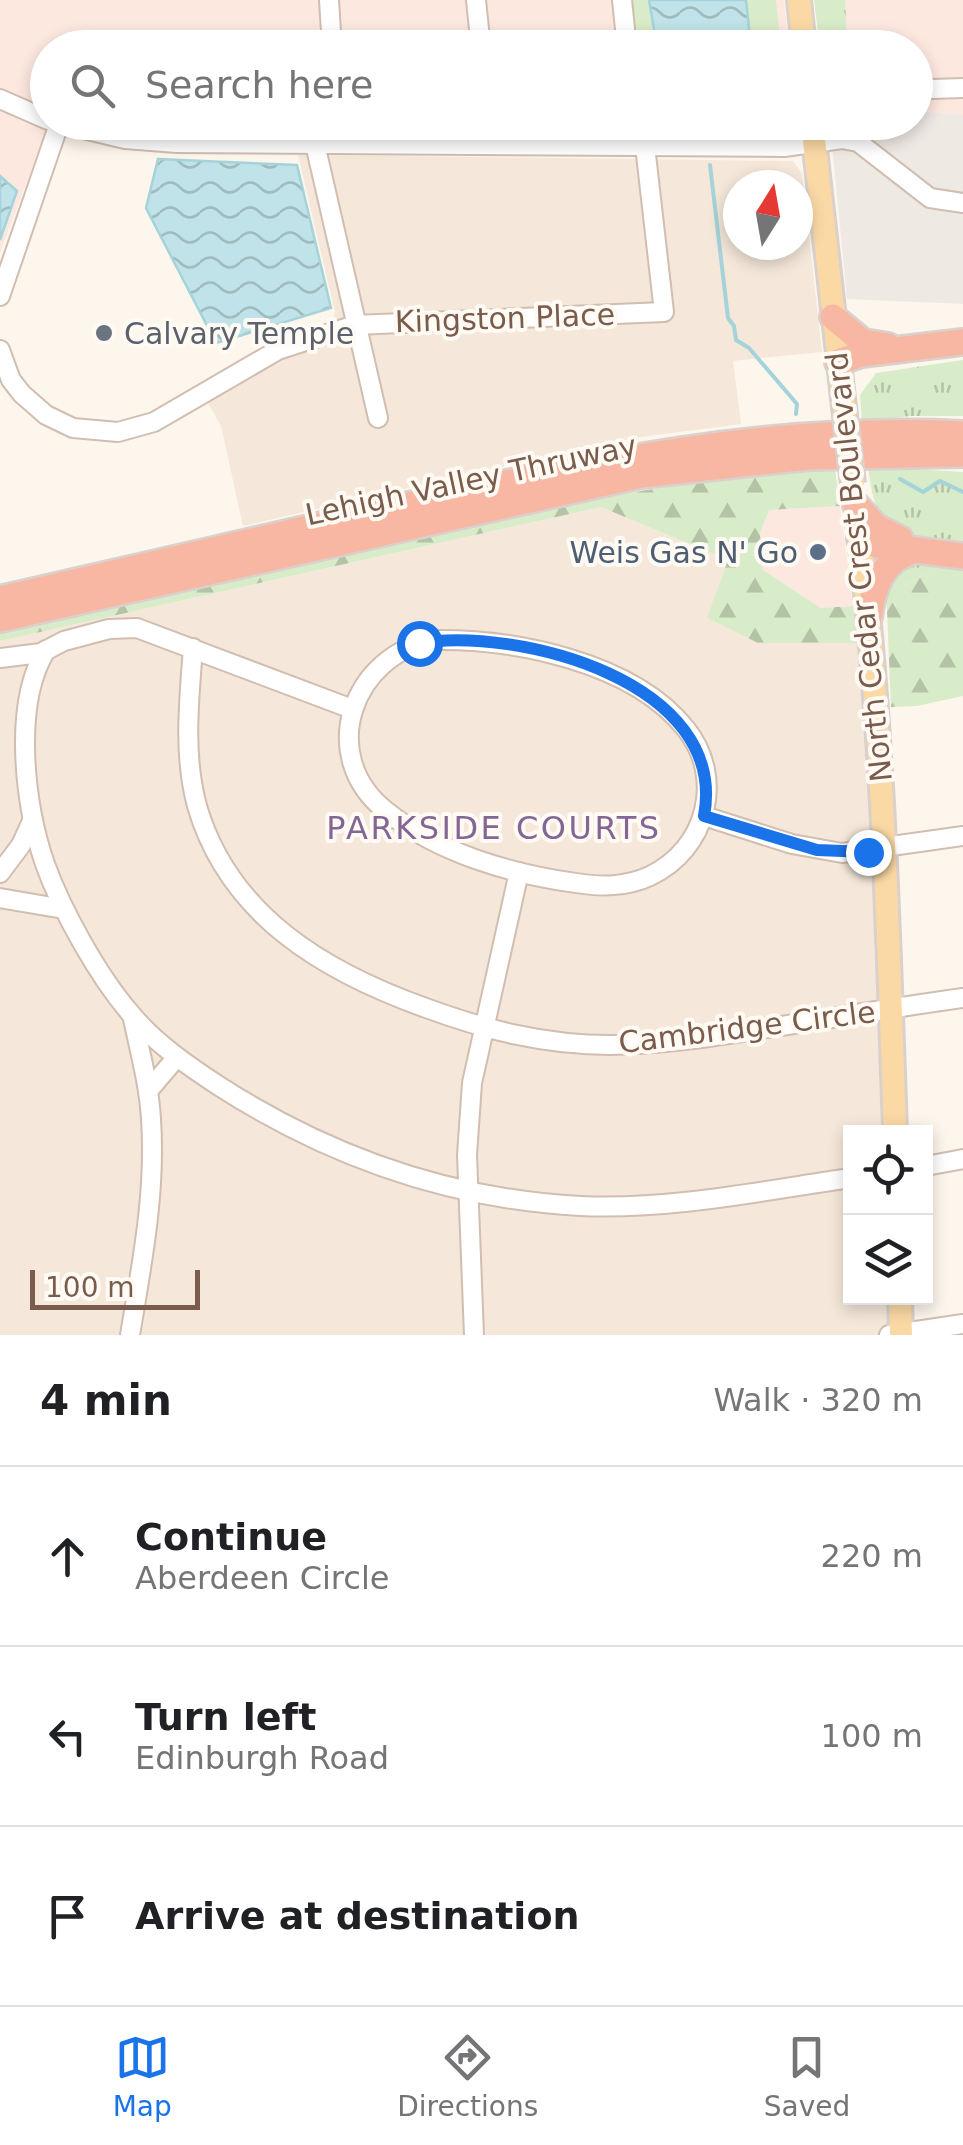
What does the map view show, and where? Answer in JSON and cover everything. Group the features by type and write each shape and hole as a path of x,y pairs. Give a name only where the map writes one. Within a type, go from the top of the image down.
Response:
{"highway":[{"path":"833,316 870,346 933,346"},
{"path":"838,362 861,354 963,342"},
{"path":"838,362 862,364 963,352"},
{"name":"Lehigh Valley Thruway","path":"0,599 638,455 764,440 963,432"},
{"name":"Lehigh Valley Thruway","path":"0,620 641,475 808,457 963,454"},
{"path":"855,494 876,527 907,545 963,547"},
{"path":"860,539 963,556"},
{"path":"869,617 872,594 883,571 907,545"}],"main road":[{"path":"800,0 802,30"},
{"name":"North Cedar Crest Boulevard","path":"814,140 869,617 886,848 895,1125"},
{"path":"897,1334 899,1305"}],"street":[{"path":"329,0 331,30"},
{"path":"476,0 479,30"},
{"path":"622,0 625,30"},
{"path":"933,91 961,89"},
{"path":"0,99 30,112"},
{"path":"0,296 48,140"},
{"path":"137,140 644,146 728,140"},
{"path":"371,140 371,144"},
{"path":"486,140 486,145"},
{"path":"847,140 858,142 930,198 963,203"},
{"path":"316,144 378,418"},
{"name":"Kingston Place","path":"0,350 11,380 22,394 58,422 88,431 118,432 154,422 278,350 355,325 664,312 644,146"},
{"path":"0,658 46,650 64,641 124,628 152,632 352,709"},
{"path":"490,641 562,656 607,674 676,718 701,755 707,785 704,816 677,858 650,876 632,882 586,884 519,872 438,842 376,802 352,758 352,709 377,667 404,648 419,643 490,641"},
{"name":"Cambridge Circle","path":"193,648 188,726 191,779 206,830 224,867 246,899 295,944 338,972 386,994 482,1029 571,1044 644,1044 963,998"},
{"path":"46,650 33,680 26,725 32,821 64,909 133,1017 177,1057 240,1100 319,1143 382,1168 469,1192 544,1202 615,1206 747,1194 843,1179"},
{"path":"704,816 817,850 842,852 963,836"},
{"path":"0,874 32,821"},
{"path":"474,1335 468,1119 482,1029 519,872"},
{"path":"0,898 64,909"},
{"path":"130,1335 150,1211 152,1164 148,1091 133,1017"},
{"path":"148,1091 177,1057"},
{"path":"933,1165 963,1160"},
{"path":"897,1334 963,1324"}],"shaded area":[{"path":"0,0 784,0 787,30 30,30 30,140 43,140 0,253"},
{"path":"814,0 963,0 963,115 933,112 933,30 818,30"},
{"path":"933,112 963,115 963,304 847,299 832,140 933,140"},
{"path":"298,155 793,161 800,170 723,170 723,260 812,260 822,352 733,361 741,424 641,437 538,458 243,526 221,426 207,401 283,359 327,342 335,312"},
{"path":"840,506 853,606 821,608 763,570 760,533 769,510"},
{"path":"601,507 728,560 708,618 758,643 857,643 872,822 881,1125 843,1125 843,1305 886,1305 887,1335 0,1335 0,641"}],"green space":[{"path":"630,0 776,0 779,30 633,30"},
{"path":"814,0 845,0 846,30 818,30"},
{"path":"963,360 963,416 910,416 862,422 860,395 876,373"},
{"path":"868,466 963,472 963,541 921,537 894,529 877,509"},
{"path":"835,469 840,506 769,510 760,533 763,570 821,608 853,606 857,643 758,643 707,618 728,560 601,507 0,641 0,634 463,526 696,481"},
{"path":"944,565 903,586 886,586 905,568"},
{"path":"944,565 963,567 963,696 891,707 886,586 903,586"}],"water":[{"path":"649,0 746,0 749,30 654,30"},
{"path":"158,159 297,165 331,308 216,343 146,208"},
{"path":"0,176 17,191 0,240"}],"waterway":[{"path":"710,165 728,318 736,340 749,348 797,404 796,414"},
{"path":"900,479 923,492 940,481 963,492"}],"place":[{"name":"Calvary Temple","path":"104,333"},
{"name":"Weis Gas N' Go","path":"818,552"}],"district":[{"name":"PARKSIDE COURTS","path":"494,828"}],"route":[{"path":"419,643 466,640 514,644 562,656 607,674 668,711 695,742 707,785 704,816 817,850 868,852"}]}
